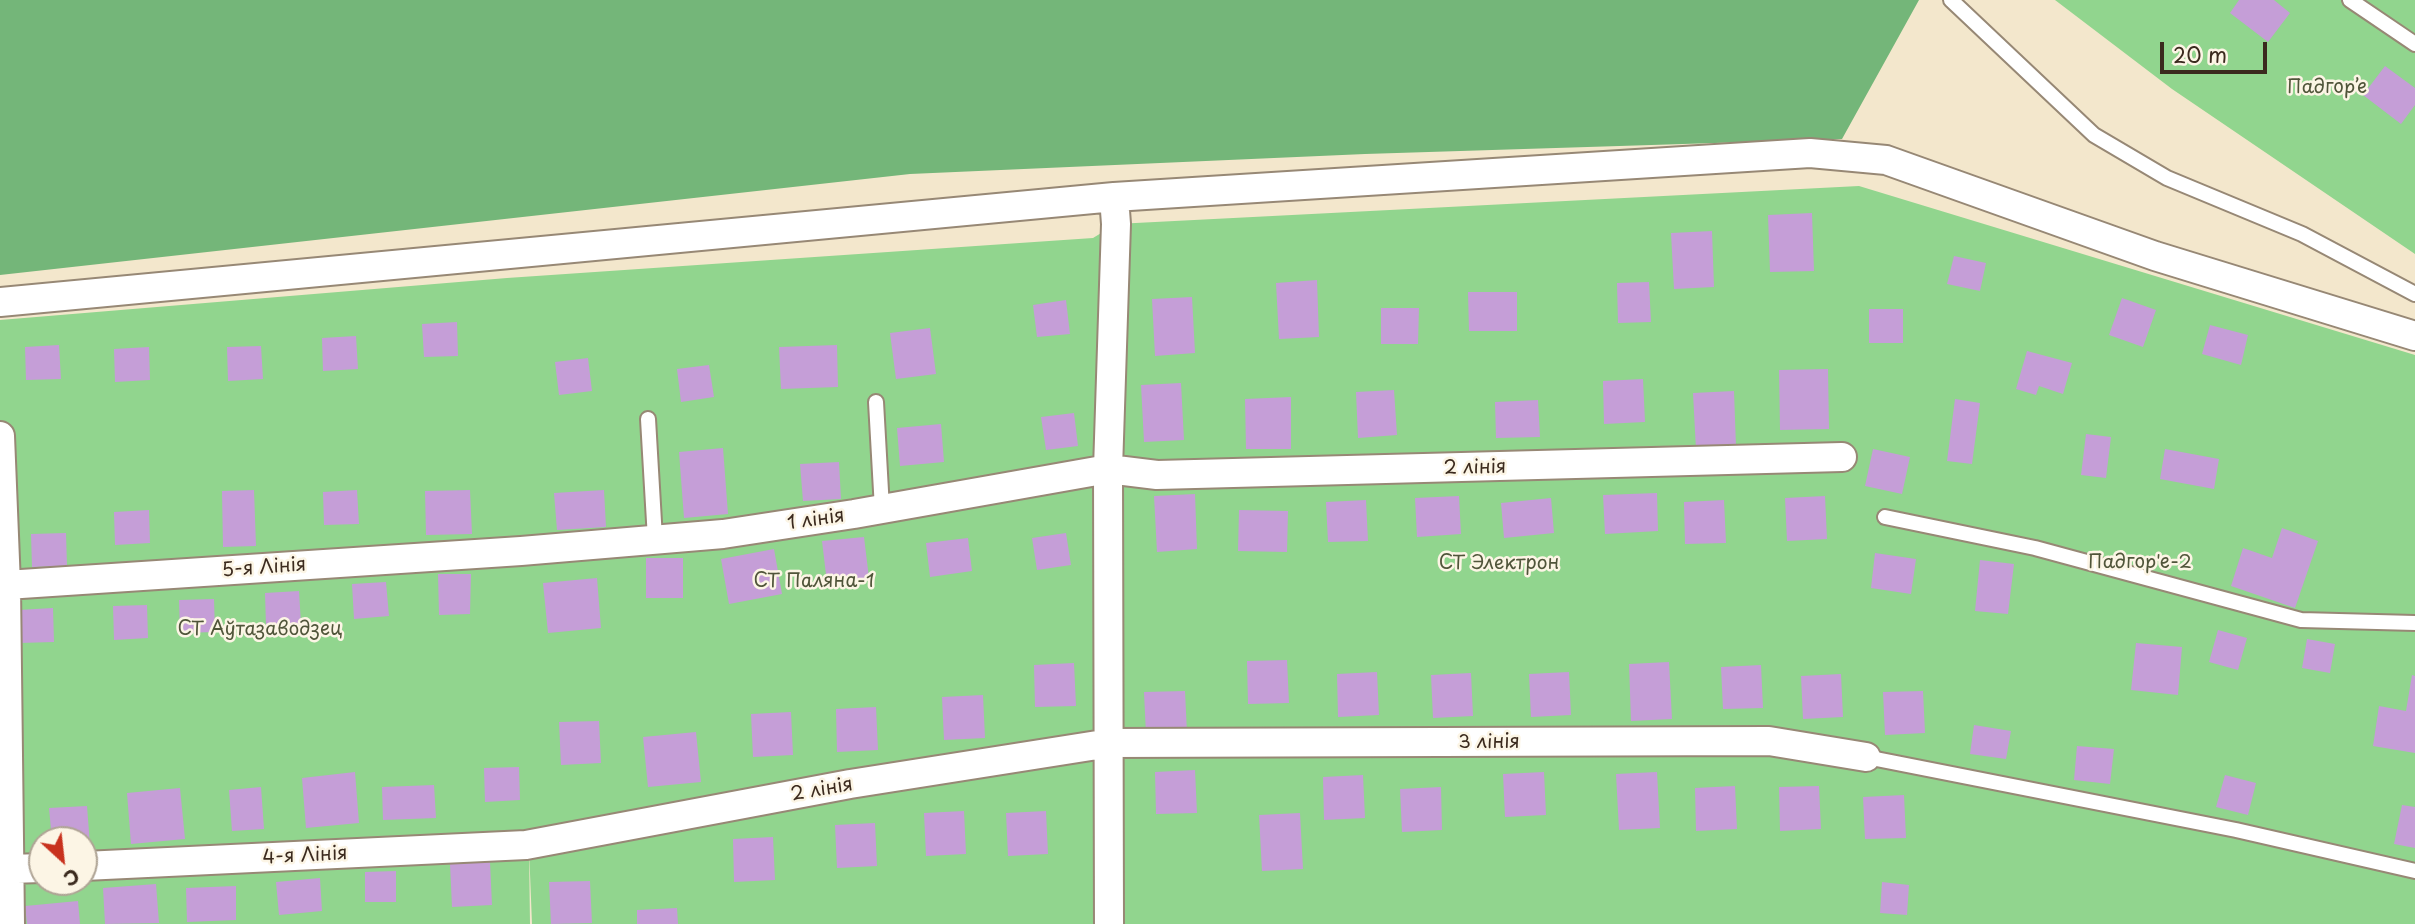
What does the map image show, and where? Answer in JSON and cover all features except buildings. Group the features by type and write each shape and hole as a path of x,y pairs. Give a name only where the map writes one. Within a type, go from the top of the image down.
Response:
{"street":[{"path":"0,302 1114,197 1810,153 1886,160 2155,256 2415,336"},
{"path":"1109,924 1108,469 1116,224 1114,197"},
{"path":"0,436 6,585 10,924"},
{"name":"2 лінія","path":"1108,469 1170,475 1842,457"},
{"name":"1 лінія","path":"521,551 723,534 1108,469"},
{"name":"5-я Лінія","path":"6,585 521,551"},
{"name":"3 лінія","path":"1110,743 1769,741 1866,757"},
{"name":"2 лінія","path":"531,845 850,784 1110,743"},
{"name":"4-я Лінія","path":"98,865 531,845"},
{"path":"9,869 28,868"}],"lane":[{"path":"1951,0 2094,135 2167,178 2302,234 2415,294"},
{"path":"2352,1 2415,44"},
{"path":"876,402 882,509"},
{"path":"648,419 654,539"},
{"path":"1885,517 2035,548 2301,621 2415,623"},
{"path":"1866,757 2236,830 2415,871"}],"green space":[{"path":"0,0 1919,0 1842,139 1365,154 910,174 0,275"},
{"name":"Падгорʼе","path":"2055,0 2415,0 2415,254 2172,89"},
{"path":"1859,186 2415,355 2415,924 532,924 529,848 530,924 0,924 0,320 507,278 1093,238 1116,224"}],"park label":[{"name":"Падгор'е-2","path":"2140,563"},
{"name":"СТ Электрон","path":"1499,564"},
{"name":"СТ Паляна-1","path":"814,582"},
{"name":"СТ Аўтазаводзец","path":"260,630"}]}
